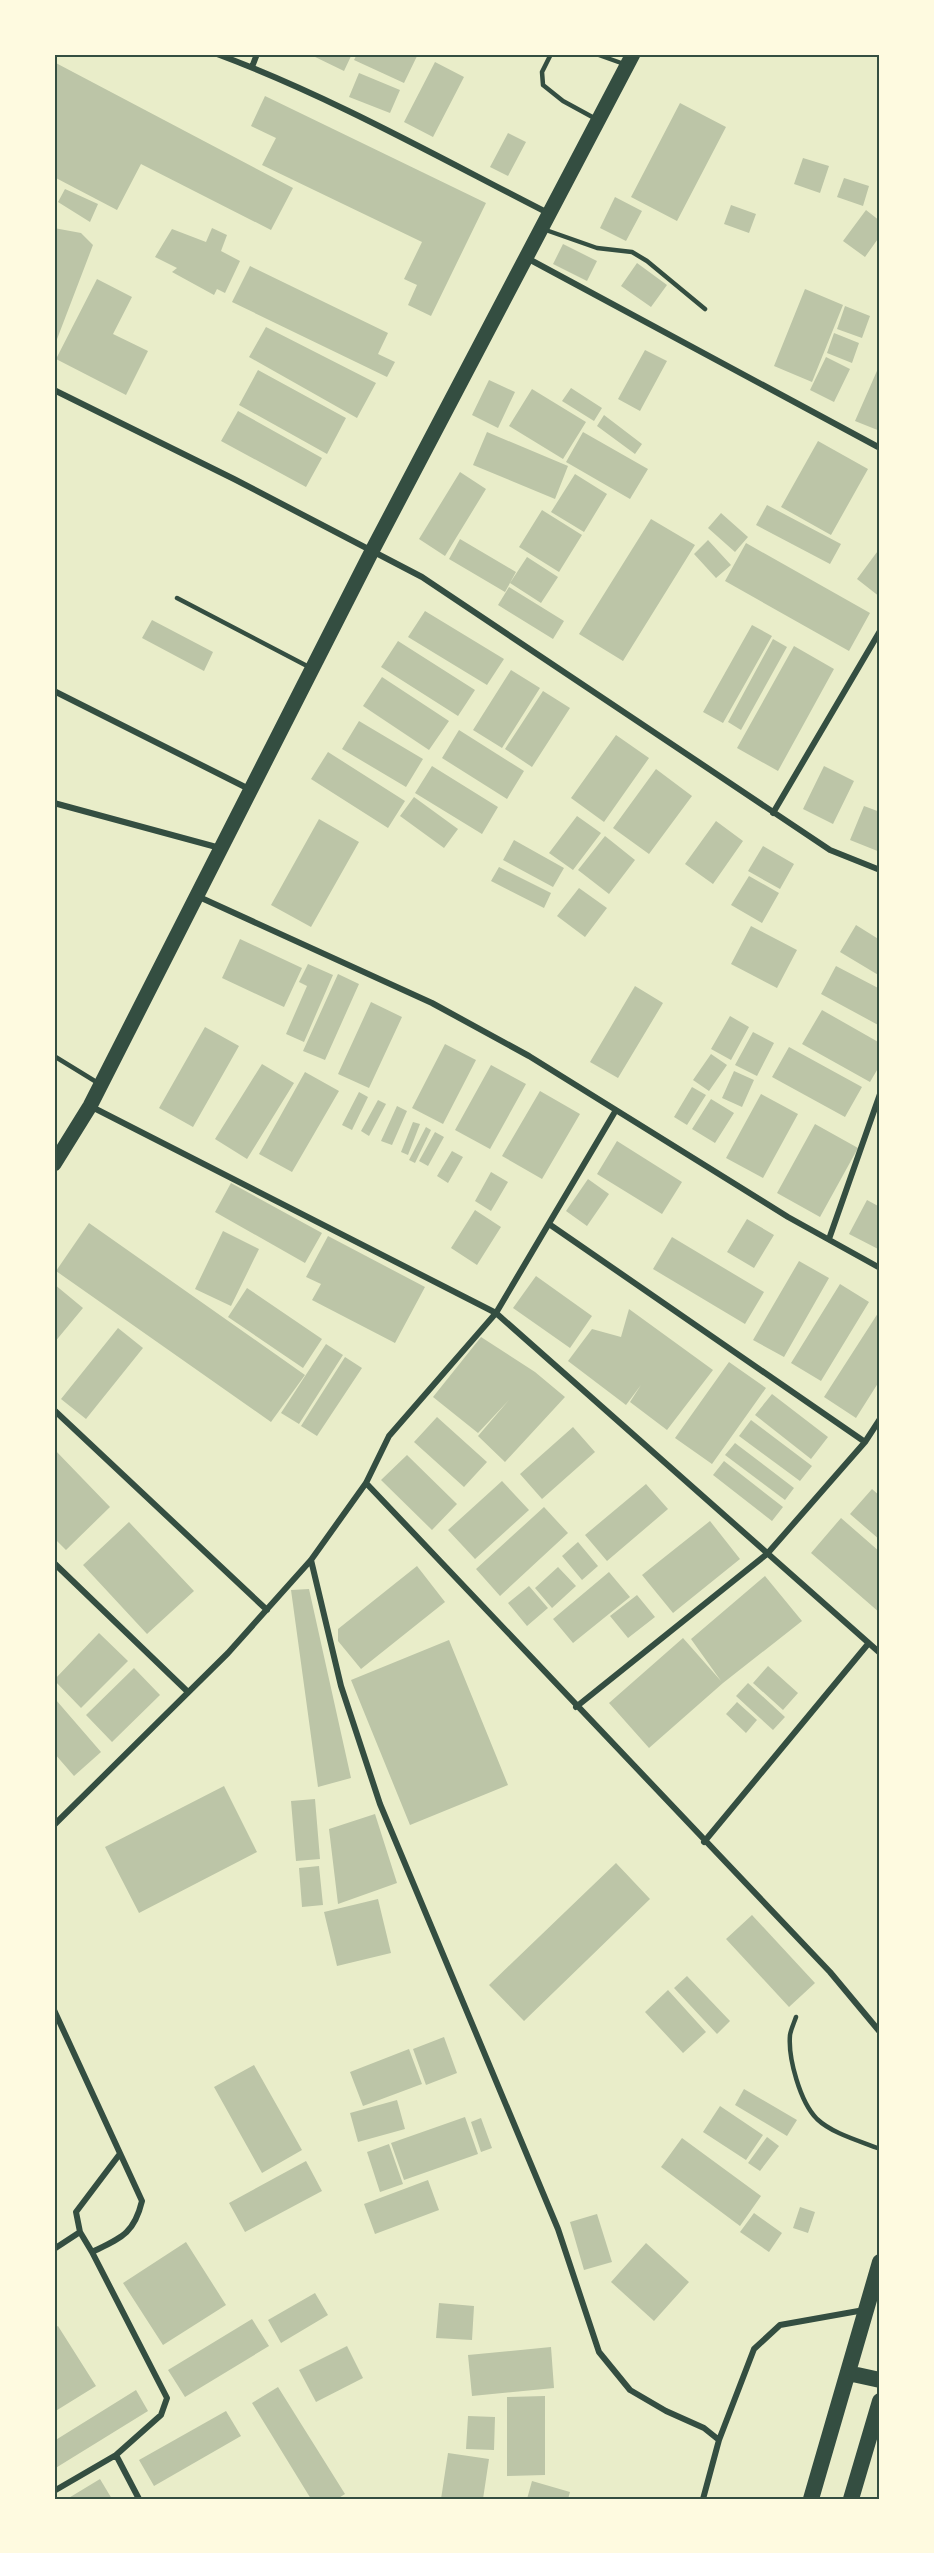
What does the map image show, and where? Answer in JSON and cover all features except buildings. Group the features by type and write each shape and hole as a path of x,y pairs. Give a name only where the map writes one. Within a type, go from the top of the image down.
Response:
{"highway":[{"path":"811,2499 880,2262"},
{"path":"848,2373 880,2380"},
{"path":"851,2499 880,2401"}],"main road":[{"path":"54,1164 90,1106 249,789 525,257 630,60"}],"street":[{"path":"217,54 252,67 390,133 549,213"},
{"path":"252,67 257,54"},
{"path":"525,257 880,448"},
{"path":"54,390 373,549 422,577 830,850 880,870"},
{"path":"773,813 880,631"},
{"path":"54,691 249,789"},
{"path":"54,803 220,848"},
{"path":"197,896 432,1003 529,1056 788,1217 880,1268"},
{"path":"829,1239 880,1094"},
{"path":"90,1106 496,1313 880,1653"},
{"path":"54,1825 188,1692 267,1610 311,1560 366,1483 389,1436 496,1313 616,1110"},
{"path":"549,1224 865,1442"},
{"path":"54,1410 267,1610"},
{"path":"576,1707 767,1554 865,1442 880,1419"},
{"path":"366,1483 704,1842 830,1972 880,2032"},
{"path":"311,1560 341,1686 377,1794 558,2229 600,2352 630,2390 666,2411 704,2428 719,2440"},
{"path":"54,1563 188,1692"},
{"path":"704,1842 868,1644"},
{"path":"54,2010 142,2201 137,2218 126,2235 92,2252"},
{"path":"54,2491 116,2455 161,2415 167,2398 80,2232 76,2212 119,2155"},
{"path":"54,2249 80,2232"},
{"path":"703,2499 719,2440 753,2349 780,2325 866,2309"},
{"path":"116,2455 139,2499"}],"lane":[{"path":"551,54 542,72 543,85 563,100 598,120"},
{"path":"596,54 630,60"},
{"path":"541,228 597,248 632,252 647,261 705,309"},
{"path":"177,598 312,668"},
{"path":"54,1056 100,1085"},
{"path":"796,2017 790,2033 790,2054 805,2102 817,2118 833,2130 880,2149"}]}
